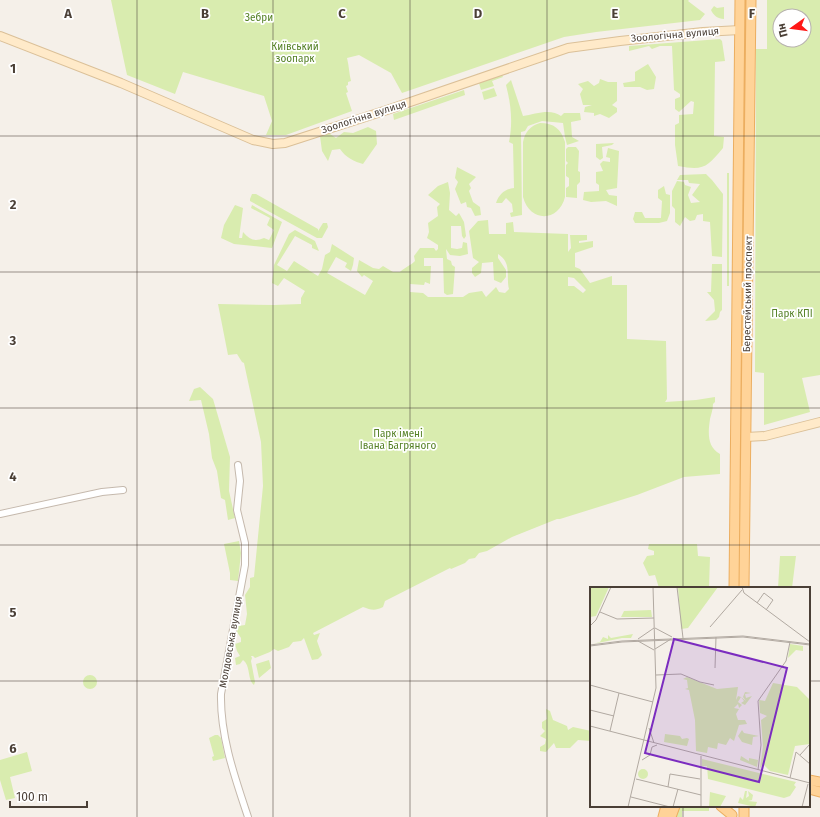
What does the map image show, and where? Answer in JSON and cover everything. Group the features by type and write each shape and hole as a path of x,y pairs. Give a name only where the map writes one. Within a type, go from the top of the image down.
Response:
{"main road":[{"name":"Берестейський проспект","path":"734,587 740,0"},
{"name":"Берестейський проспект","path":"744,587 751,0"},
{"path":"810,786 820,782"},
{"path":"810,786 820,792"},
{"path":"663,817 666,807"},
{"path":"671,817 675,807"},
{"path":"723,807 732,813"}],"street":[{"name":"Зоологічна вулиця","path":"0,36 121,83 253,140 273,144 290,141 384,111 568,48 703,32 740,30"},
{"path":"746,437 765,436 820,422"},
{"name":"Молдовська вулиця","path":"238,465 240,481 237,510 245,543 245,565 221,694 221,711 223,731 248,817"},
{"path":"0,514 102,492 123,490"}],"green space":[{"name":"Київський зоопарк","path":"111,0 689,0 688,1 705,14 700,20 564,37 402,93 391,73 359,55 347,58 351,81 348,82 348,85 346,86 348,92 346,93 352,111 286,135 266,135 272,121 264,96 183,72 175,94 127,75"},
{"name":"Парк КПІ","path":"767,0 820,0 820,375 802,378 810,412 764,425 764,373 755,372 756,49 767,49"},
{"path":"714,6 717,8 724,7 724,19 713,14 711,10"},
{"path":"720,39 722,41 725,61 715,62 714,136 724,137 723,148 713,160 699,168 678,166 675,145 675,125 679,123 679,115 693,114 694,102 691,101 679,112 675,109 675,99 680,97 680,94 674,90 672,46 660,46 652,49 649,46 629,51 629,46"},
{"path":"648,64 656,77 654,89 647,90 640,87 624,87 623,83 635,81 635,72"},
{"path":"502,75 503,77 492,81 494,86 481,90 479,83"},
{"path":"600,79 608,82 617,82 617,101 612,105 617,108 617,112 609,118 600,114 594,116 594,113 584,112 585,107 592,105 583,105 580,94 583,89 578,84 588,81 594,86 599,83"},
{"path":"511,80 523,116 548,112 553,112 561,116 564,113 580,113 581,120 571,122 572,137 579,141 567,145 563,123 542,121 528,126 525,131 521,132 522,215 511,217 510,213 513,212 512,204 506,198 502,203 496,203 503,192 514,188 513,144 509,142 511,114 506,85"},
{"path":"494,88 497,96 484,100 482,92"},
{"path":"464,90 465,95 394,120 393,114"},
{"path":"540,123 549,124 559,130 565,142 565,197 562,205 557,211 551,215 544,216 538,215 532,211 523,197 523,142 528,130"},
{"path":"368,127 376,131 377,144 363,164 350,159 340,149 332,150 328,161 322,151 320,136 327,132 336,138 344,132 353,133"},
{"path":"614,143 612,145 602,147 603,158 600,160 596,157 596,144"},
{"path":"568,147 576,147 579,151 578,171 580,172 580,182 577,185 577,198 566,197 566,188 569,186 569,178 566,176 566,165 568,163 566,161 566,149"},
{"path":"608,148 619,151 617,188 606,190 609,195 617,196 617,206 606,201 591,202 583,200 584,192 599,191 599,185 596,183 596,172 603,171 600,164 603,161 610,162 610,158 606,157"},
{"path":"457,167 476,177 469,184 471,188 469,191 473,202 480,207 481,215 475,216 471,208 467,207 466,202 461,204 455,189 458,182 455,178"},
{"path":"727,173 729,173 729,286 727,286"},
{"path":"706,174 723,194 722,257 712,256 710,222 703,221 703,214 697,215 695,220 690,221 685,217 680,226 675,222 675,209 672,206 672,191 677,181 684,182 685,185 691,187 688,195 691,203 700,202 692,195 700,184 689,183 688,180 677,180 680,175"},
{"name":"Парк імені Івана Багряного","path":"448,182 450,193 449,210 456,216 459,213 464,222 466,236 464,239 462,236 461,226 451,226 451,248 462,248 463,242 467,243 468,254 460,256 450,255 446,249 447,259 451,261 452,265 455,267 453,294 447,295 444,293 443,258 424,258 424,266 431,266 430,284 425,282 424,285 410,284 410,292 423,293 428,297 463,297 469,293 482,291 486,297 496,287 499,292 505,293 509,289 507,265 498,254 498,258 506,270 506,277 501,283 494,280 493,262 482,263 481,273 475,277 472,273 472,268 479,262 473,258 469,231 478,221 488,220 489,234 506,234 506,223 513,222 514,232 568,234 568,252 571,248 570,235 587,235 587,240 579,241 579,243 593,241 593,247 575,253 575,267 580,269 590,283 612,276 612,285 627,285 627,339 666,341 667,399 665,402 715,397 710,419 709,439 713,448 720,454 720,474 684,477 637,495 557,519 512,537 487,551 479,553 475,558 469,559 465,563 451,569 450,568 385,601 383,607 373,610 363,607 313,633 314,635 320,633 317,641 322,655 318,659 312,660 304,638 301,641 293,642 289,647 278,651 274,649 255,658 251,656 255,682 254,685 250,679 247,666 243,660 240,664 236,665 235,658 240,656 235,644 241,642 241,638 237,632 238,626 245,625 247,614 245,595 250,587 250,578 254,577 263,486 261,442 244,363 237,354 228,355 218,304 301,304 301,298 305,291 284,278 278,286 272,283 274,265 289,234 295,230 315,241 319,251 312,248 312,245 295,236 277,265 287,271 294,261 318,276 322,269 325,255 330,252 332,244 354,258 353,265 351,271 345,267 347,263 336,257 327,273 365,295 373,281 364,275 362,277 357,271 359,260 373,268 379,269 383,266 393,272 400,272 415,261 414,256 420,248 434,248 436,251 438,249 438,245 427,238 429,232 428,223 438,216 437,207 440,204 428,195 438,186","holes":["568,277 574,278 586,290 583,293 574,286 568,286"]},
{"path":"664,186 666,194 670,195 670,213 667,221 659,223 635,223 633,219 635,212 642,212 645,218 661,218 662,201 658,198 658,190"},
{"path":"252,194 256,194 318,229 318,231 323,223 327,223 328,227 322,238 317,238 250,201"},
{"path":"235,205 243,208 239,238 242,238 243,232 253,240 264,238 269,240 274,230 267,225 270,218 251,208 252,205 282,222 272,248 234,244 221,238 224,225"},
{"path":"712,264 722,264 722,310 716,320 705,321 715,311 714,300 707,292 711,292"},
{"path":"200,387 213,399 230,457 229,491 235,518 228,520 225,500 221,498 217,471 212,458 209,434 201,400 189,401 194,389"},
{"path":"239,541 241,553 238,581 230,580 224,544"},
{"path":"649,544 697,544 698,556 710,557 709,587 659,587 655,575 649,576 643,563 647,556 654,555 654,551 648,549"},
{"path":"780,556 796,556 792,587 778,587"},
{"path":"269,660 271,668 259,678 256,664"},
{"path":"87,675 93,675 97,679 97,685 93,689 87,689 83,685 83,679"},
{"path":"546,709 550,711 553,720 567,726 568,730 573,727 590,731 590,741 578,740 570,748 556,748 554,743 546,752 540,751 540,747 545,744 546,739 540,736 545,731 542,728 542,722 547,719"},
{"path":"218,735 221,738 225,758 213,761 212,757 214,756 209,738"},
{"path":"27,752 32,771 10,777 15,798 6,800 0,780 0,760"},
{"path":"681,807 709,807 709,811 682,811 682,817 676,817 678,809"}],"park label":[{"name":"Зебри","path":"259,18"}]}
